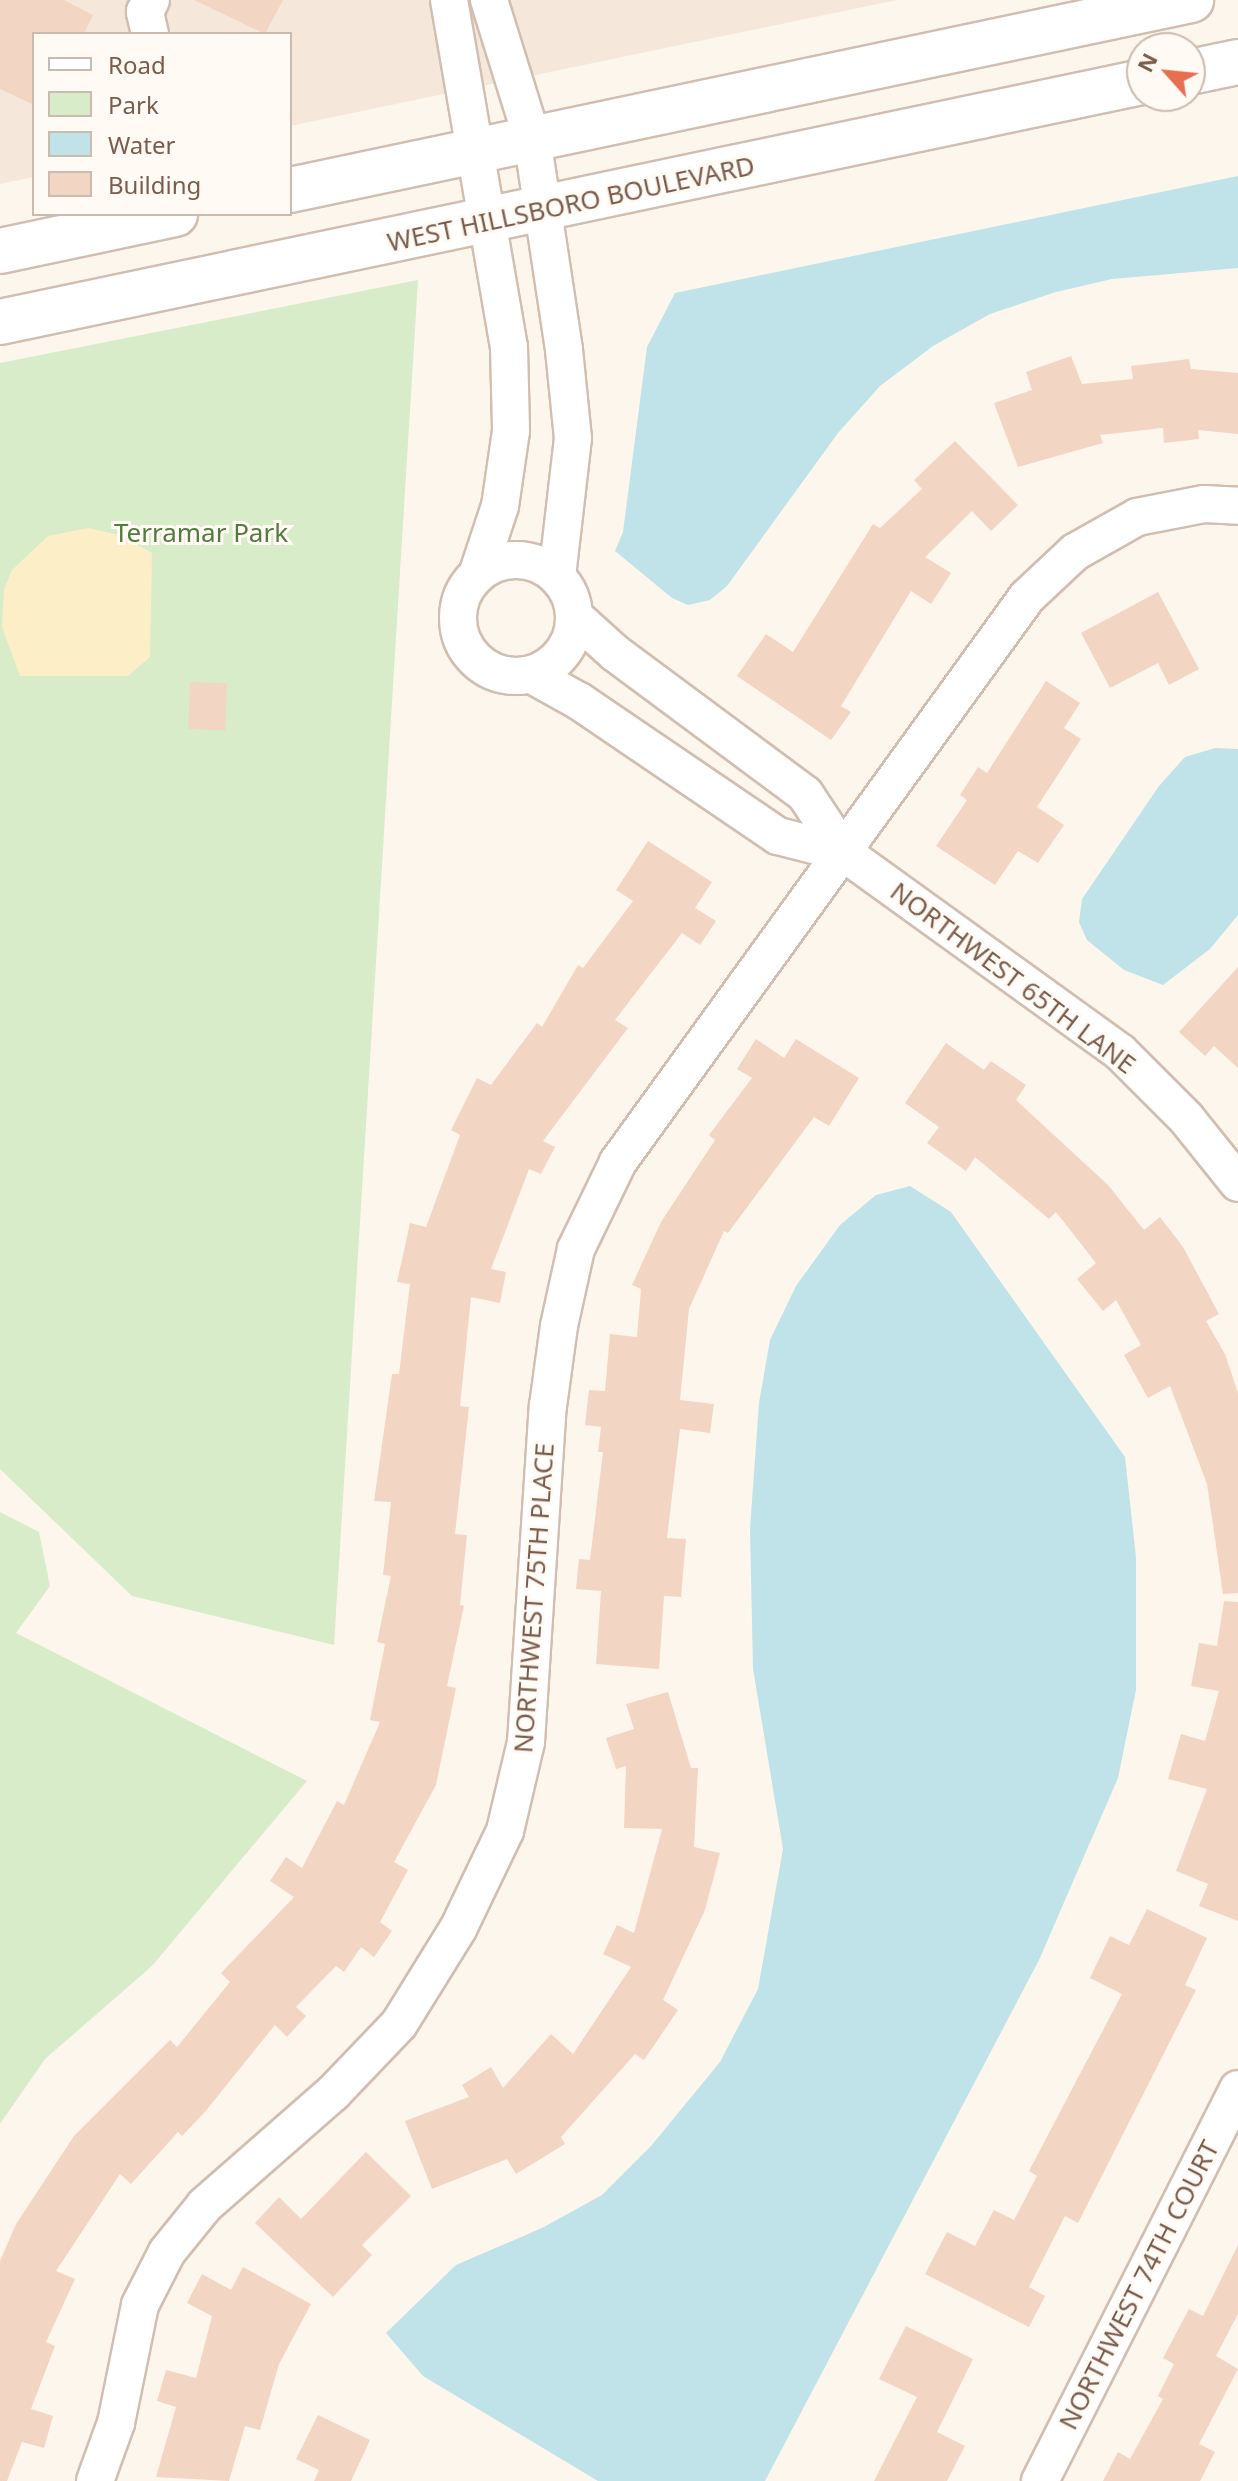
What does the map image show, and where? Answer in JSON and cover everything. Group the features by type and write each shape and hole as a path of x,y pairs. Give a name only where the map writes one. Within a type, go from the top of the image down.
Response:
{"street":[{"path":"150,32 145,12 151,0"},
{"path":"449,0 484,224 509,347 511,431 500,506 477,575 458,609 465,647 493,673 532,675 778,836 844,853"},
{"path":"489,0 532,138 573,438 557,576"},
{"path":"292,190 1191,0"},
{"path":"1206,69 1238,62"},
{"name":"WEST HILLSBORO BOULEVARD","path":"0,322 542,212 1126,85"},
{"path":"0,251 166,216"},
{"name":"NORTHWEST 75TH PLACE","path":"95,2481 116,2423 140,2305 167,2252 205,2205 333,2093 399,2024 458,1929 505,1831 526,1742 548,1406 576,1249 618,1162 1027,597 1075,552 1137,517 1204,504 1238,506"},
{"path":"477,575 492,565 517,560 543,565 557,576 573,602 575,617 563,653 532,675"},
{"path":"575,617 688,708 805,794 844,853"},
{"path":"655,753 688,708"},
{"name":"NORTHWEST 65TH LANE","path":"844,853 1120,1052 1186,1118 1238,1183"},
{"name":"NORTHWEST 74TH COURT","path":"1040,2481 1238,2089"}],"shaded area":[{"path":"0,0 897,0 292,126 292,32 32,32 32,177 0,184"}],"green space":[{"name":"Terramar Park","path":"418,280 334,1645 132,1596 0,1469 0,363"},
{"path":"0,1512 39,1532 50,1586 16,1633 307,1781 152,1966 45,2059 0,2124"}],"sand":[{"path":"88,528 119,535 152,553 150,657 128,676 20,676 2,627 4,590 12,570 48,536"}],"water":[{"path":"1238,176 1238,268 1112,279 1056,292 990,314 933,346 880,386 838,433 727,586 710,600 688,605 672,598 615,551 623,532 647,347 675,293"},
{"path":"1215,748 1238,749 1238,915 1210,949 1163,985 1124,970 1087,940 1079,922 1082,899 1159,786 1185,757"},
{"path":"910,1186 951,1212 1125,1457 1136,1557 1136,1690 1118,1778 1039,1960 765,2481 598,2481 423,2376 386,2333 456,2265 542,2228 602,2195 651,2146 720,2062 758,1989 783,1849 753,1669 750,1529 759,1403 770,1340 796,1286 840,1225 876,1195"}],"building":[{"path":"0,0 64,0 93,15 85,32 32,32 32,104 0,89"},
{"path":"194,0 283,0 266,32"},
{"path":"1071,356 1082,384 1133,379 1131,366 1189,359 1191,369 1238,373 1238,434 1198,430 1199,439 1164,443 1163,428 1100,435 1103,443 1018,467 994,403 1032,390 1026,372"},
{"path":"955,441 1018,505 991,531 972,511 925,557 951,573 931,604 911,591 841,706 851,712 831,740 737,676 766,634 793,652 873,524 880,528 922,489 914,480"},
{"path":"1158,592 1199,669 1169,685 1158,663 1110,688 1081,633"},
{"path":"1046,681 1080,703 1064,728 1081,739 1037,807 1064,825 1038,863 1018,851 995,885 936,846 967,800 960,795 978,767 987,773"},
{"path":"190,682 227,683 225,730 188,729"},
{"path":"648,841 712,882 695,908 716,921 700,945 682,933 615,1020 628,1028 543,1141 555,1147 541,1174 529,1169 491,1269 506,1272 500,1303 471,1297 460,1406 469,1407 455,1534 467,1535 460,1605 464,1606 447,1686 456,1688 436,1785 394,1862 408,1870 380,1922 392,1931 374,1957 361,1947 344,1972 336,1966 296,2007 306,2016 287,2037 275,2025 204,2113 182,2136 178,2132 131,2184 120,2174 56,2271 75,2279 46,2342 55,2346 31,2409 53,2416 44,2448 22,2442 7,2481 0,2481 0,2261 16,2224 74,2136 170,2040 177,2047 230,1982 221,1973 294,1897 270,1881 286,1857 302,1868 337,1801 344,1805 380,1722 370,1720 385,1644 377,1642 391,1576 383,1575 391,1502 374,1501 392,1374 399,1374 410,1284 397,1282 410,1223 426,1227 460,1135 451,1130 477,1078 491,1085 537,1023 542,1027 578,965 583,968 633,901 616,890"},
{"path":"1238,967 1238,1068 1214,1046 1205,1056 1179,1032"},
{"path":"756,1039 784,1058 796,1039 859,1078 829,1126 814,1117 728,1233 724,1231 689,1309 680,1400 714,1404 710,1433 680,1429 667,1538 686,1539 681,1597 664,1596 659,1669 596,1664 601,1591 576,1589 579,1559 590,1560 603,1452 598,1452 601,1427 585,1425 589,1390 605,1391 610,1334 637,1337 641,1289 632,1285 661,1222 715,1140 709,1135 752,1078 737,1069"},
{"path":"946,1043 984,1070 991,1061 1026,1085 1016,1100 1108,1185 1144,1230 1160,1217 1183,1247 1219,1314 1206,1321 1225,1354 1238,1393 1238,1593 1223,1594 1207,1484 1170,1386 1148,1398 1124,1355 1141,1345 1116,1300 1103,1311 1077,1279 1096,1263 1056,1212 1049,1219 975,1157 966,1171 927,1143 939,1127 905,1103"},
{"path":"1224,1601 1238,1602 1238,1921 1199,1906 1208,1884 1176,1871 1207,1789 1168,1779 1181,1734 1205,1741 1219,1691 1191,1686 1199,1643 1217,1646"},
{"path":"668,1692 691,1768 698,1768 694,1847 720,1853 705,1910 663,2000 678,2010 644,2060 635,2054 561,2137 565,2144 516,2174 507,2159 432,2189 405,2121 469,2097 462,2085 491,2067 503,2088 551,2034 573,2054 631,1967 603,1954 617,1925 634,1933 662,1829 624,1828 626,1766 616,1769 606,1738 634,1729 626,1704"},
{"path":"1147,1909 1207,1938 1185,1985 1196,1990 1078,2223 1065,2216 1029,2287 1045,2296 1029,2327 925,2274 947,2232 975,2246 994,2210 1014,2220 1037,2176 1029,2171 1122,1994 1090,1978 1110,1936 1129,1945"},
{"path":"366,2152 411,2196 362,2245 372,2255 333,2297 255,2223 279,2197 301,2219"},
{"path":"1238,2245 1238,2314 1216,2356 1238,2369 1199,2444 1215,2452 1200,2481 1103,2481 1118,2452 1130,2459 1163,2399 1158,2396 1174,2364 1163,2358 1189,2309 1203,2316"},
{"path":"243,2267 311,2304 279,2364 260,2430 245,2426 229,2481 156,2477 176,2407 157,2401 166,2370 196,2378 212,2316 187,2303 202,2274 231,2290"},
{"path":"906,2326 973,2359 937,2432 965,2446 947,2481 874,2481 917,2397 879,2379"},
{"path":"318,2415 370,2440 351,2481 314,2481 319,2470 296,2459"}]}
